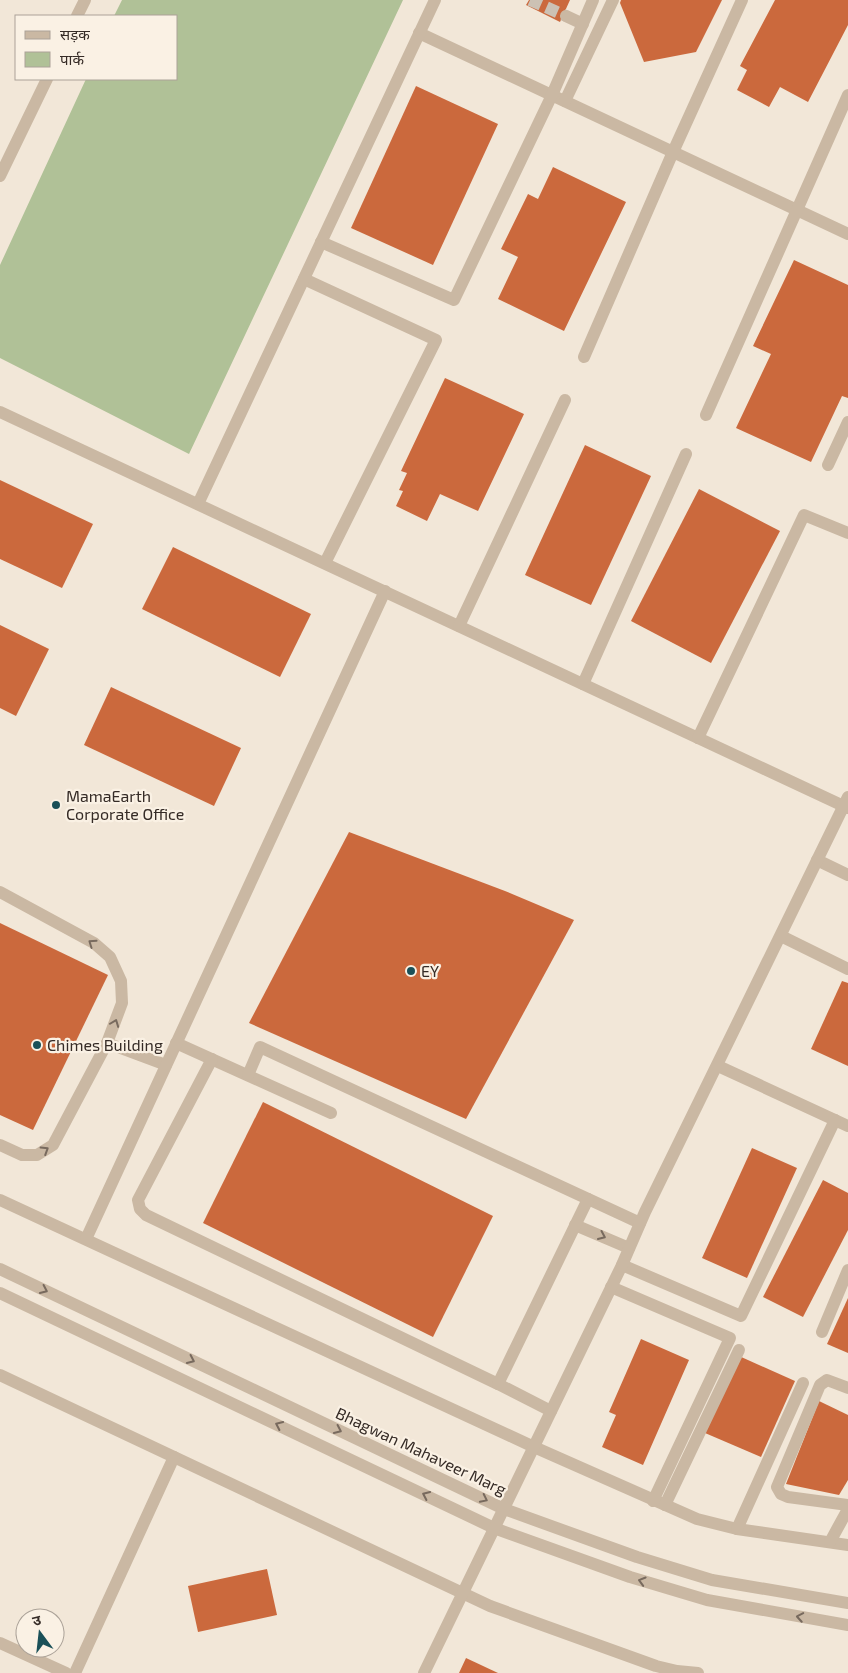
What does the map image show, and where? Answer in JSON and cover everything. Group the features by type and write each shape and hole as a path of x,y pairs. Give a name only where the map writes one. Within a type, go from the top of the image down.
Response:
{"street":[{"path":"78,15 85,0"},
{"path":"198,504 435,0"},
{"path":"321,242 454,300 552,95 593,0"},
{"path":"565,101 613,0"},
{"path":"584,358 673,152 742,0"},
{"path":"566,16 583,24"},
{"path":"419,33 848,234"},
{"path":"0,176 47,80"},
{"path":"706,414 848,95"},
{"path":"304,279 436,340 325,563"},
{"path":"460,626 565,400"},
{"path":"0,412 698,738 847,803 817,860 640,1223 622,1265 424,1673"},
{"path":"828,465 848,422"},
{"path":"583,684 686,454"},
{"path":"698,738 804,515 848,533"},
{"path":"86,1239 385,591"},
{"path":"817,860 848,875"},
{"path":"0,892 94,943 110,957 121,981 122,1003 107,1043 53,1145 37,1155 22,1155 0,1145"},
{"path":"781,936 848,968"},
{"path":"107,1043 166,1065"},
{"path":"176,1043 331,1113"},
{"path":"248,1075 260,1047 640,1223"},
{"path":"212,1059 138,1200 140,1210 146,1215 551,1411"},
{"path":"718,1066 848,1126"},
{"path":"622,1265 741,1316 835,1120"},
{"path":"498,1384 588,1199"},
{"path":"0,1200 534,1447 697,1519 737,1529 848,1545"},
{"path":"575,1225 629,1248"},
{"name":"Bhagwan Mahaveer Marg","path":"0,1270 504,1509 637,1558 712,1580 848,1603"},
{"path":"822,1332 848,1270"},
{"path":"611,1287 730,1338 659,1503"},
{"path":"0,1293 494,1528 630,1577 707,1600 848,1625"},
{"path":"659,1503 738,1350"},
{"path":"0,1375 490,1606 654,1669 698,1673"},
{"path":"830,1542 848,1507 788,1497 781,1494 777,1487 820,1385 827,1380 848,1388"},
{"path":"737,1529 803,1383"},
{"path":"75,1673 174,1457"},
{"path":"0,1643 66,1673"}],"green space":[{"path":"122,0 403,0 189,454 0,358 0,265 86,80 178,80 178,15 114,15"}],"building":[{"path":"529,0 570,0 560,22 526,5"},
{"path":"621,0 722,0 696,52 644,62 620,3"},
{"path":"775,0 848,0 848,25 808,102 780,87 769,107 737,90 747,70 740,66"},
{"path":"416,86 498,124 433,265 351,228"},
{"path":"553,167 626,202 564,331 498,299 518,257 501,249 528,194 538,199"},
{"path":"794,260 848,285 848,398 842,396 811,462 736,428 771,354 753,346"},
{"path":"445,378 524,414 478,511 440,494 427,521 396,506 403,491 399,490 407,473 401,471"},
{"path":"585,445 651,476 591,605 525,575"},
{"path":"0,480 93,524 62,588 0,559"},
{"path":"699,489 780,531 711,663 631,621"},
{"path":"173,547 311,614 280,677 142,609"},
{"path":"0,625 49,649 16,716 0,708"},
{"path":"111,687 241,748 214,806 84,745"},
{"name":"EY","path":"349,832 505,891 574,920 466,1119 249,1023"},
{"name":"Chimes Building","path":"0,923 108,975 33,1130 0,1115"},
{"path":"842,981 848,983 848,1066 811,1049"},
{"path":"263,1102 493,1216 433,1337 203,1223"},
{"path":"752,1148 797,1168 747,1278 702,1258"},
{"path":"823,1180 848,1193 848,1230 803,1317 763,1297"},
{"path":"848,1298 848,1353 827,1344"},
{"path":"641,1339 689,1360 643,1465 602,1447 616,1415 609,1412"},
{"path":"739,1356 795,1381 761,1457 705,1433"},
{"path":"819,1401 848,1415 848,1480 839,1495 786,1484"},
{"path":"267,1569 277,1615 198,1632 188,1586"},
{"path":"466,1658 498,1673 459,1673"}],"tunnel":[{"path":"530,0 566,16"}],"place":[{"name":"MamaEarth Corporate Office","path":"56,805"},
{"name":"EY","path":"411,971"},
{"name":"Chimes Building","path":"37,1045"}]}
